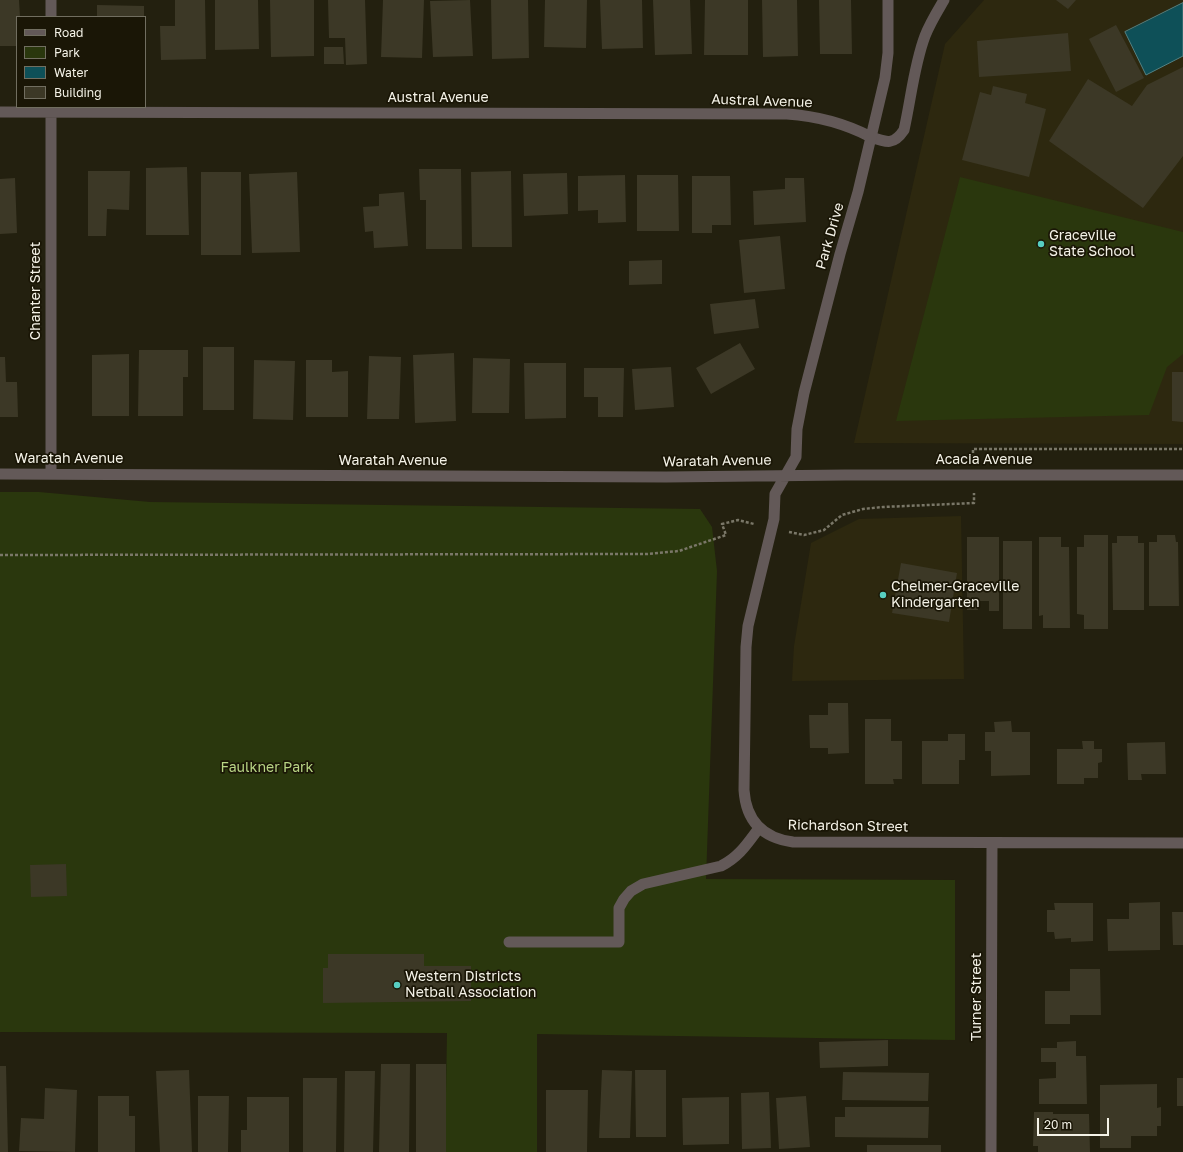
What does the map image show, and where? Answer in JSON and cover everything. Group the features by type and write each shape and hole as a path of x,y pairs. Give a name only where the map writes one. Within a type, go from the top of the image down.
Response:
{"street":[{"path":"51,0 51,16"},
{"name":"Park Drive","path":"786,475 796,457 797,429 804,393 840,254 858,192 885,78 888,52 888,0"},
{"name":"Austral Avenue","path":"0,112 51,110 787,114 824,119 843,124 871,137 885,142 891,142 900,136 904,130 919,56 930,25 944,0"},
{"name":"Chanter Street","path":"51,110 51,474"},
{"name":"Waratah Avenue","path":"0,474 666,477 786,475"},
{"name":"Acacia Avenue","path":"786,475 1183,475"},
{"name":"Richardson Street","path":"786,475 775,494 774,519 748,626 746,647 744,800 747,810 759,828 766,834 775,838 793,842 1183,843"},
{"path":"509,942 619,942 619,908 631,891 643,884 721,866 730,862 739,855 759,828"},
{"name":"Turner Street","path":"991,1152 992,843"}],"path":[{"path":"0,555 647,554 686,549 726,535 722,524 738,520 744,522"}],"shaded area":[{"name":"Graceville State School","path":"984,0 1183,0 1183,444 854,443 945,44"},
{"name":"Chelmer-Graceville Kindergarten","path":"961,516 964,679 792,681 794,646 811,543 859,519"}],"green space":[{"path":"960,177 1183,232 1183,354 1167,367 1149,415 896,421"},
{"name":"Faulkner Park","path":"0,492 39,492 150,502 700,509 712,527 717,571 706,879 955,880 955,1040 537,1034 537,1152 445,1152 447,1033 0,1032"}],"water":[{"path":"1183,3 1183,56 1146,75 1125,32"}],"building":[{"path":"0,0 19,0 20,16 16,16 16,46 0,46"},
{"path":"175,0 205,0 206,59 161,60 160,26 175,26"},
{"path":"215,0 258,0 259,49 215,50"},
{"path":"270,0 314,0 314,56 271,57"},
{"path":"328,0 365,0 367,64 346,65 345,38 329,38"},
{"path":"383,0 424,0 422,58 381,57"},
{"path":"470,0 473,56 433,57 430,1"},
{"path":"491,0 528,0 529,58 492,59"},
{"path":"545,0 587,0 586,48 544,47"},
{"path":"600,0 642,0 643,48 602,49"},
{"path":"653,0 690,0 692,54 655,55"},
{"path":"705,0 748,0 748,55 704,55"},
{"path":"762,0 797,0 798,56 763,57"},
{"path":"819,0 851,0 852,54 820,54"},
{"path":"1056,0 1076,0 1068,9"},
{"path":"97,5 144,6 144,16 97,16"},
{"path":"1116,25 1144,78 1116,92 1089,39"},
{"path":"1068,33 1071,71 979,77 977,41"},
{"path":"324,47 343,47 344,64 324,64"},
{"path":"1183,67 1183,156 1143,208 1049,141 1088,79 1132,106 1147,85"},
{"path":"993,86 1027,94 1025,103 1046,109 1029,177 962,160 980,92 991,95"},
{"path":"187,167 189,235 146,235 146,168"},
{"path":"419,169 461,169 462,249 426,249 426,200 420,200"},
{"path":"88,171 130,171 129,210 107,209 106,236 88,236"},
{"path":"511,171 512,247 472,247 471,172"},
{"path":"201,172 241,172 241,255 201,255"},
{"path":"297,172 300,252 252,253 249,174"},
{"path":"567,173 568,214 524,216 523,174"},
{"path":"625,175 626,222 598,223 598,210 578,211 578,176"},
{"path":"637,175 678,175 679,231 637,231"},
{"path":"692,176 730,176 731,225 712,225 712,233 692,233"},
{"path":"15,178 17,233 0,234 0,179"},
{"path":"785,178 804,178 806,222 754,225 753,191 785,189"},
{"path":"404,192 408,246 374,248 373,231 365,232 363,207 379,206 379,194"},
{"path":"780,236 785,289 744,293 739,240"},
{"path":"662,260 662,284 629,285 629,261"},
{"path":"755,299 759,328 714,334 710,304"},
{"path":"740,343 755,369 711,394 696,368"},
{"path":"203,347 234,347 234,410 203,410"},
{"path":"139,350 188,350 188,377 183,377 183,416 138,416"},
{"path":"454,353 456,421 415,423 413,355"},
{"path":"129,354 129,416 92,416 92,355"},
{"path":"369,356 401,357 399,419 367,419"},
{"path":"0,357 5,357 6,382 17,382 18,417 0,417"},
{"path":"473,358 510,359 509,413 472,413"},
{"path":"254,360 295,361 293,420 253,419"},
{"path":"306,360 332,360 332,372 348,371 348,417 306,417"},
{"path":"524,363 566,363 566,418 525,419"},
{"path":"671,367 674,407 635,410 632,369"},
{"path":"584,368 624,368 623,417 598,417 598,397 584,397"},
{"path":"1172,372 1183,372 1183,422 1172,421"},
{"path":"1084,535 1108,535 1108,629 1084,629 1084,615 1077,614 1077,547 1084,547"},
{"path":"1157,535 1175,535 1176,542 1178,542 1179,606 1149,606 1149,542 1157,542"},
{"path":"1117,536 1138,536 1138,543 1144,543 1144,610 1113,610 1112,543 1117,543"},
{"path":"967,537 999,537 999,611 989,611 989,601 977,601 978,610 967,610"},
{"path":"1039,537 1061,537 1061,547 1069,547 1070,628 1043,628 1043,615 1039,616"},
{"path":"1003,541 1032,541 1032,629 1003,629"},
{"path":"901,563 957,573 949,622 892,613"},
{"path":"828,703 848,703 849,753 828,754 828,748 810,748 809,715 828,715"},
{"path":"865,719 891,719 891,741 902,741 902,779 893,779 894,784 865,784"},
{"path":"1011,721 1012,732 1030,732 1030,775 991,776 991,751 985,751 985,732 995,732 994,722"},
{"path":"948,734 965,734 965,760 959,760 959,784 922,784 922,741 948,741"},
{"path":"1082,741 1094,741 1094,749 1102,749 1102,762 1098,763 1098,778 1084,778 1084,784 1057,784 1057,749 1083,749"},
{"path":"1165,742 1166,774 1141,774 1142,780 1128,780 1127,743"},
{"path":"66,864 67,896 31,897 30,865"},
{"path":"1160,902 1160,950 1108,951 1107,919 1129,919 1129,903"},
{"path":"1054,903 1093,903 1093,941 1071,942 1071,938 1055,939 1054,932 1047,932 1047,910 1055,910"},
{"path":"1172,912 1183,912 1183,945 1173,945"},
{"name":"Western Districts Netball Association","path":"328,954 424,954 424,966 471,966 471,1001 323,1003 323,968 328,968"},
{"path":"1070,969 1100,969 1101,1015 1070,1015 1070,1024 1045,1024 1045,991 1070,991"},
{"path":"888,1040 888,1066 820,1068 819,1042"},
{"path":"1076,1041 1076,1056 1086,1056 1087,1104 1039,1104 1039,1079 1056,1078 1056,1062 1041,1062 1041,1048 1057,1048 1057,1042"},
{"path":"381,1064 410,1064 409,1152 379,1152"},
{"path":"416,1064 446,1064 446,1152 416,1152"},
{"path":"0,1066 6,1066 8,1152 0,1152"},
{"path":"189,1070 192,1152 160,1152 156,1071"},
{"path":"602,1070 632,1071 630,1138 599,1138"},
{"path":"635,1070 666,1070 666,1137 636,1137"},
{"path":"345,1071 375,1071 373,1152 344,1152"},
{"path":"843,1072 929,1073 928,1101 842,1100"},
{"path":"303,1078 337,1078 336,1152 303,1152"},
{"path":"1177,1078 1183,1078 1183,1106 1177,1106"},
{"path":"1157,1084 1157,1108 1161,1107 1161,1126 1157,1126 1157,1136 1131,1136 1131,1148 1100,1148 1100,1085"},
{"path":"45,1088 77,1090 75,1152 19,1151 21,1118 44,1119"},
{"path":"546,1090 588,1090 587,1152 546,1152"},
{"path":"769,1092 771,1148 742,1149 741,1093"},
{"path":"98,1096 129,1096 129,1116 135,1116 135,1152 98,1152"},
{"path":"198,1096 229,1096 228,1152 198,1152"},
{"path":"806,1096 810,1147 779,1149 776,1098"},
{"path":"247,1097 289,1097 289,1152 241,1152 241,1130 247,1130"},
{"path":"729,1097 729,1144 683,1145 682,1098"},
{"path":"845,1107 929,1107 928,1138 835,1137 835,1117 845,1117"},
{"path":"1034,1112 1053,1112 1053,1114 1089,1114 1090,1152 1038,1152 1038,1146 1033,1146"},
{"path":"867,1145 941,1145 941,1152 867,1152"}],"place":[{"name":"Graceville State School","path":"1041,244"},
{"name":"Chelmer-Graceville Kindergarten","path":"883,595"},
{"name":"Western Districts Netball Association","path":"397,985"}]}
